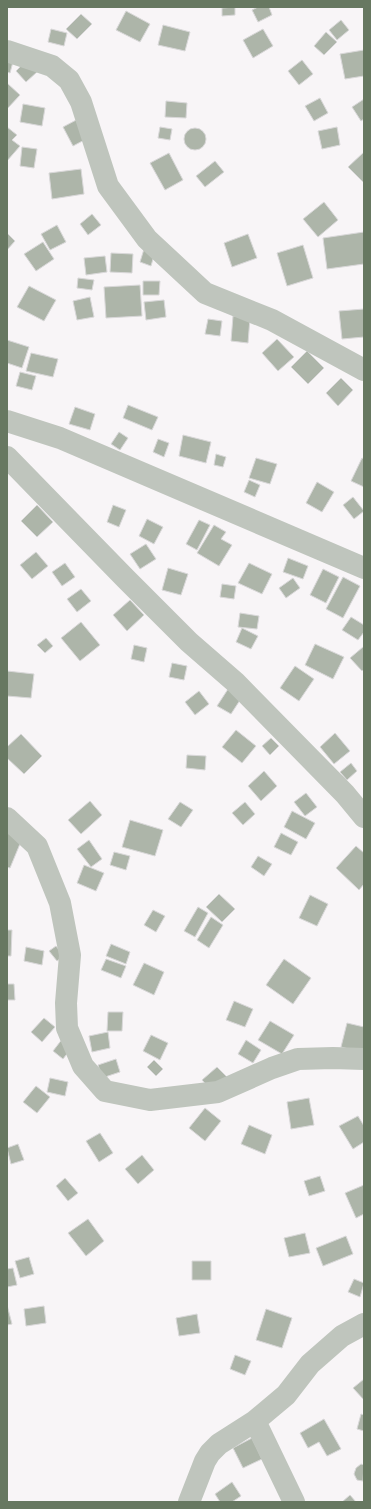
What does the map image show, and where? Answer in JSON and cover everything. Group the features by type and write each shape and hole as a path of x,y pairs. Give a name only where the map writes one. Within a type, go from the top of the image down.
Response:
{"street":[{"path":"7,51 52,66 69,80 81,102 108,186 147,239 205,293 272,320 364,370"},
{"path":"7,421 60,438 364,568"},
{"path":"7,456 142,595 240,688 345,794 364,817"},
{"path":"7,818 37,846 60,903 70,955 66,1002 67,1028 83,1066 105,1091 150,1100 218,1092 272,1068 298,1060 333,1058 364,1059"},
{"path":"189,1502 205,1461 210,1453 219,1444 255,1421 286,1395 310,1364 342,1336 364,1324"},
{"path":"255,1421 294,1502"}],"building":[{"path":"235,7 235,15 222,16 222,8"},
{"path":"258,7 269,7 272,15 258,22 252,10"},
{"path":"126,11 150,24 140,42 116,30"},
{"path":"81,14 92,24 77,39 66,29"},
{"path":"341,20 349,30 337,40 329,30"},
{"path":"163,25 190,32 185,51 158,45"},
{"path":"51,29 67,33 64,46 48,42"},
{"path":"263,29 273,46 253,58 243,40"},
{"path":"326,32 337,42 324,55 314,46"},
{"path":"364,50 364,76 345,79 340,54"},
{"path":"7,56 14,58 10,73 7,72"},
{"path":"302,60 313,74 299,85 288,71"},
{"path":"26,61 37,72 26,82 16,71"},
{"path":"7,83 20,95 7,109"},
{"path":"320,98 328,113 314,121 305,106"},
{"path":"364,99 364,119 361,121 352,107"},
{"path":"166,101 187,103 186,118 165,117"},
{"path":"23,104 45,108 42,126 20,122"},
{"path":"80,118 90,137 73,146 63,127"},
{"path":"7,127 17,135 12,140 20,146 7,161"},
{"path":"160,127 172,129 170,140 158,138"},
{"path":"337,127 340,145 322,149 318,131"},
{"path":"195,128 203,131 206,139 203,147 195,150 187,147 184,139 187,131"},
{"path":"22,147 37,149 34,168 20,166"},
{"path":"364,152 364,181 363,182 348,167"},
{"path":"169,153 183,180 165,190 150,163"},
{"path":"215,161 224,172 205,187 196,176"},
{"path":"81,169 84,194 52,199 49,173"},
{"path":"324,202 338,220 318,237 303,219"},
{"path":"92,214 101,225 88,235 80,224"},
{"path":"57,225 66,242 50,250 41,234"},
{"path":"364,232 364,264 327,269 323,238"},
{"path":"7,233 15,241 7,250"},
{"path":"248,234 257,258 232,267 224,243"},
{"path":"43,242 54,259 36,271 24,254"},
{"path":"303,245 313,278 287,286 277,253"},
{"path":"144,249 155,252 151,266 140,262"},
{"path":"111,253 133,254 132,273 110,272"},
{"path":"105,256 107,272 86,275 84,258"},
{"path":"78,278 94,280 92,290 77,288"},
{"path":"143,281 160,281 159,295 143,295"},
{"path":"140,285 142,316 106,318 104,287"},
{"path":"29,286 56,300 44,321 17,307"},
{"path":"90,297 94,317 77,320 73,301"},
{"path":"164,300 166,317 146,320 144,302"},
{"path":"364,309 364,337 342,339 339,311"},
{"path":"233,316 250,318 248,343 231,341"},
{"path":"208,319 222,321 220,336 205,334"},
{"path":"277,339 294,357 278,371 262,353"},
{"path":"7,340 29,347 22,368 7,363"},
{"path":"307,351 324,368 308,384 291,367"},
{"path":"31,353 58,359 53,377 26,371"},
{"path":"20,372 36,376 32,390 16,386"},
{"path":"341,378 353,390 338,406 326,393"},
{"path":"128,405 158,417 152,430 123,418"},
{"path":"75,407 95,414 90,430 69,424"},
{"path":"119,432 128,438 120,450 111,444"},
{"path":"183,435 211,442 206,463 179,456"},
{"path":"158,439 169,443 164,457 153,452"},
{"path":"216,454 226,457 223,467 214,465"},
{"path":"256,458 277,464 270,484 249,478"},
{"path":"362,458 364,459 364,487 351,481"},
{"path":"249,480 260,485 255,497 244,492"},
{"path":"317,482 334,492 322,512 306,503"},
{"path":"353,497 364,511 354,519 343,505"},
{"path":"37,505 53,522 37,537 21,521"},
{"path":"113,505 126,510 119,527 107,522"},
{"path":"147,519 163,527 154,544 139,536"},
{"path":"199,520 210,525 197,550 186,544"},
{"path":"214,525 226,532 221,539 232,545 219,566 197,553"},
{"path":"146,544 156,559 140,569 130,554"},
{"path":"36,552 48,566 32,579 20,565"},
{"path":"288,558 308,566 303,579 283,572"},
{"path":"65,563 75,577 62,586 52,572"},
{"path":"249,563 272,574 262,594 238,583"},
{"path":"168,568 188,574 181,595 162,590"},
{"path":"323,569 339,577 326,603 310,595"},
{"path":"343,577 360,586 343,618 326,609"},
{"path":"293,578 300,588 286,598 279,588"},
{"path":"222,584 236,586 234,599 220,597"},
{"path":"81,589 91,601 77,612 67,599"},
{"path":"130,600 144,615 127,631 113,615"},
{"path":"240,613 259,616 257,629 238,627"},
{"path":"351,617 364,625 364,632 358,640 342,630"},
{"path":"81,622 100,645 80,661 61,638"},
{"path":"242,628 258,636 251,649 236,642"},
{"path":"46,638 53,646 45,653 37,645"},
{"path":"315,644 344,657 333,679 305,665"},
{"path":"134,645 147,648 144,662 131,659"},
{"path":"363,647 364,669 362,671 350,658"},
{"path":"172,663 187,666 184,680 169,677"},
{"path":"295,666 314,679 299,701 280,688"},
{"path":"7,671 34,674 31,698 7,696"},
{"path":"230,686 244,694 231,714 217,706"},
{"path":"199,691 209,704 195,715 185,702"},
{"path":"236,730 256,746 242,763 222,747"},
{"path":"335,733 350,751 334,764 320,747"},
{"path":"21,734 42,756 24,774 7,758 7,747"},
{"path":"271,738 279,746 270,755 262,746"},
{"path":"187,755 206,756 205,770 186,768"},
{"path":"351,763 357,771 347,780 340,772"},
{"path":"264,771 277,786 261,801 248,786"},
{"path":"306,793 317,807 305,816 294,802"},
{"path":"90,801 102,815 81,834 68,820"},
{"path":"180,802 193,810 181,827 168,819"},
{"path":"245,802 255,814 243,825 232,813"},
{"path":"292,811 315,823 306,839 284,827"},
{"path":"130,820 163,830 155,856 122,847"},
{"path":"7,833 22,839 10,868 7,867"},
{"path":"281,833 298,842 291,855 274,847"},
{"path":"89,840 102,859 91,867 77,849"},
{"path":"356,846 364,853 364,884 359,890 336,868"},
{"path":"114,852 130,856 126,870 110,865"},
{"path":"258,856 272,864 264,876 251,867"},
{"path":"84,865 104,873 96,891 77,883"},
{"path":"219,894 235,909 222,922 206,907"},
{"path":"310,895 328,904 317,926 299,918"},
{"path":"198,907 208,913 195,937 184,931"},
{"path":"153,910 165,916 156,932 144,925"},
{"path":"211,917 223,925 209,948 197,940"},
{"path":"7,930 12,930 11,956 7,956"},
{"path":"111,944 130,952 126,964 106,956"},
{"path":"56,946 64,956 57,961 49,951"},
{"path":"26,947 44,951 42,965 24,961"},
{"path":"106,959 126,966 121,978 101,970"},
{"path":"284,959 311,978 293,1004 266,985"},
{"path":"144,963 164,972 154,995 133,985"},
{"path":"7,984 14,984 15,1000 7,1000"},
{"path":"234,1001 253,1009 245,1027 226,1020"},
{"path":"108,1012 123,1012 122,1031 107,1031"},
{"path":"44,1018 55,1027 42,1042 31,1032"},
{"path":"270,1021 294,1035 282,1054 258,1040"},
{"path":"347,1023 364,1027 364,1053 341,1047"},
{"path":"108,1032 110,1048 92,1052 89,1036"},
{"path":"151,1035 168,1043 160,1060 143,1051"},
{"path":"63,1038 73,1046 63,1059 53,1051"},
{"path":"246,1040 261,1050 253,1063 238,1054"},
{"path":"116,1059 120,1072 102,1078 98,1065"},
{"path":"154,1060 163,1069 156,1076 147,1067"},
{"path":"217,1067 227,1077 212,1091 202,1080"},
{"path":"50,1078 68,1082 65,1096 47,1092"},
{"path":"36,1086 50,1097 37,1113 23,1102"},
{"path":"309,1098 314,1125 291,1129 287,1102"},
{"path":"205,1108 221,1121 205,1141 189,1128"},
{"path":"358,1116 364,1126 364,1142 353,1149 339,1126"},
{"path":"249,1125 272,1135 265,1154 241,1144"},
{"path":"100,1133 113,1153 99,1162 86,1141"},
{"path":"18,1144 24,1160 11,1164 7,1148"},
{"path":"142,1155 154,1170 138,1184 125,1169"},
{"path":"320,1176 325,1191 309,1196 304,1181"},
{"path":"65,1178 78,1193 68,1201 56,1186"},
{"path":"364,1185 364,1214 356,1218 345,1193"},
{"path":"88,1219 104,1241 86,1256 68,1233"},
{"path":"305,1233 310,1253 289,1257 284,1238"},
{"path":"346,1236 353,1254 323,1266 316,1248"},
{"path":"29,1257 34,1274 20,1278 15,1261"},
{"path":"192,1261 211,1261 211,1280 192,1280"},
{"path":"13,1268 17,1285 7,1287 7,1269"},
{"path":"354,1279 364,1283 360,1297 348,1292"},
{"path":"7,1305 12,1324 7,1325"},
{"path":"44,1306 46,1323 26,1326 24,1309"},
{"path":"266,1309 292,1318 282,1348 256,1340"},
{"path":"197,1314 200,1333 179,1336 176,1318"},
{"path":"235,1355 251,1361 245,1375 230,1369"},
{"path":"364,1379 364,1400 353,1388"},
{"path":"361,1414 364,1415 364,1431 357,1429"},
{"path":"324,1419 341,1449 327,1456 319,1442 308,1448 300,1433"},
{"path":"252,1438 262,1459 243,1468 233,1448"},
{"path":"361,1464 364,1465 363,1481 357,1480 354,1474 356,1468"},
{"path":"232,1482 241,1496 232,1502 220,1502 215,1494"},
{"path":"350,1495 356,1502 342,1502"}]}
